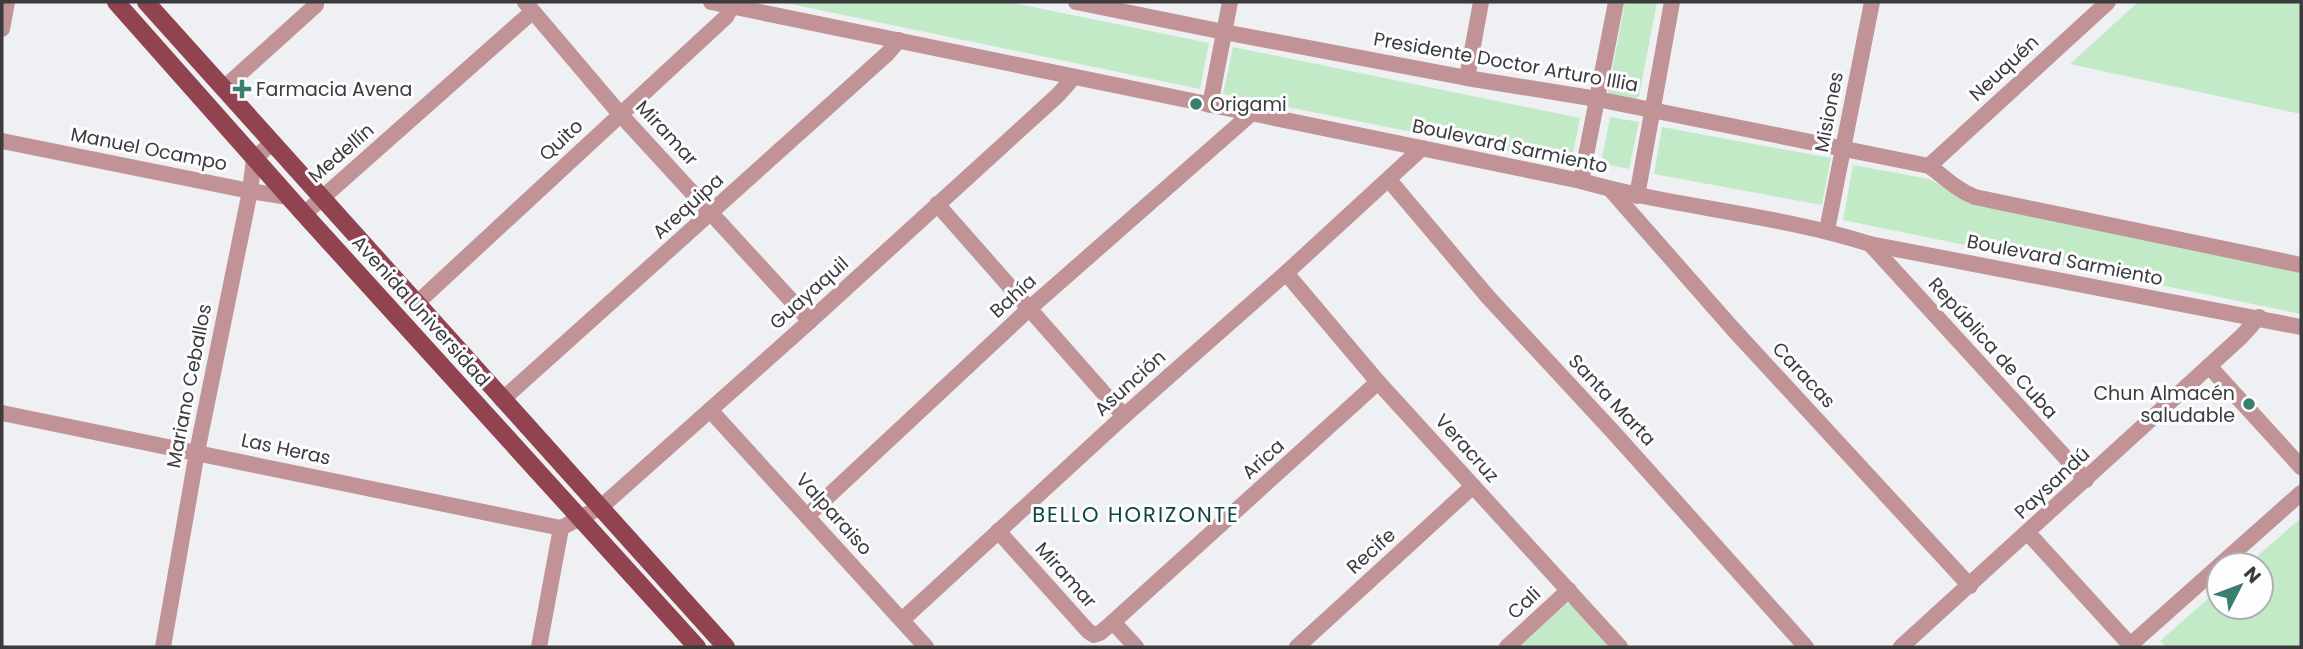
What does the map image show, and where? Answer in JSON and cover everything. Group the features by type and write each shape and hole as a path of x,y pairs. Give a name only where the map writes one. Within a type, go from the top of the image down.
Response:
{"main road":[{"name":"Avenida Universidad","path":"116,2 288,197 697,647"},
{"name":"Avenida Universidad","path":"146,2 726,647"}],"street":[{"path":"2,29 7,2"},
{"path":"224,88 316,2"},
{"name":"Boulevard Sarmiento","path":"711,2 733,4 1581,181 1637,196 1827,230 1870,244 2301,327"},
{"name":"Presidente Doctor Arturo Illia","path":"1076,2 1467,78 1597,99 1929,166"},
{"path":"1210,104 1230,2"},
{"path":"1467,78 1481,2"},
{"path":"1581,181 1616,2"},
{"path":"1637,196 1672,2"},
{"name":"Misiones","path":"1827,230 1872,2"},
{"name":"Neuquén","path":"1929,166 2108,2"},
{"name":"Quito","path":"417,303 726,17 733,4"},
{"name":"Miramar","path":"529,7 620,114 810,321"},
{"name":"Medellín","path":"304,214 529,7"},
{"name":"Arequipa","path":"502,400 887,54 899,40"},
{"name":"Guayaquil","path":"561,528 601,507 810,321 1058,95 1074,77"},
{"name":"Bahía","path":"807,516 1030,308 1252,113"},
{"name":"Manuel Ocampo","path":"2,141 288,197"},
{"path":"254,159 273,142"},
{"name":"Asunción","path":"902,620 1422,148"},
{"name":"Mariano Ceballos","path":"163,647 197,452 250,191 254,159"},
{"path":"1929,166 1949,184 1975,197 2301,265"},
{"name":"Santa Marta","path":"1389,180 1488,297 1806,647"},
{"name":"Caracas","path":"1610,190 1732,329 1970,586"},
{"path":"937,204 1124,416"},
{"name":"República de Cuba","path":"1870,244 2086,480"},
{"name":"Veracruz","path":"1286,274 1378,382 1620,647"},
{"name":"Paysandú","path":"1901,647 2086,480 2259,317"},
{"path":"2209,366 2301,467"},
{"name":"Arica","path":"1113,622 1378,382"},
{"name":"Valparaiso","path":"710,410 926,647"},
{"name":"Las Heras","path":"2,414 561,528"},
{"name":"Recife","path":"1307,644 1473,486"},
{"path":"2237,551 2301,493"},
{"path":"539,647 561,528"},
{"name":"Miramar","path":"998,531 1088,631 1094,635 1100,633 1113,622 1136,647"},
{"path":"2028,533 2130,647 2205,580"},
{"name":"Cali","path":"1507,647 1569,590"}],"green space":[{"path":"781,2 1009,2 1209,43 1200,89"},
{"path":"1625,2 1657,2 1636,100 1608,92"},
{"path":"2138,2 2301,2 2301,114 2070,64"},
{"path":"1233,47 1580,118 1571,164 1223,94"},
{"path":"1610,117 1639,122 1629,169 1601,163"},
{"path":"1662,127 1831,158 1822,205 1654,174"},
{"path":"1853,165 1929,179 1944,187 2301,272 2301,314 1843,220"},
{"path":"2301,518 2301,647 2166,647 2160,641 2205,601 2205,621 2275,621 2275,551 2263,551"},
{"path":"1567,604 1571,604 1611,647 1517,647"}],"place":[{"name":"Farmacia Avena","path":"242,89"},
{"name":"Origami","path":"1196,104"},
{"name":"Chun Almacén saludable","path":"2249,404"}],"district":[{"name":"BELLO HORIZONTE","path":"1136,514"}]}
